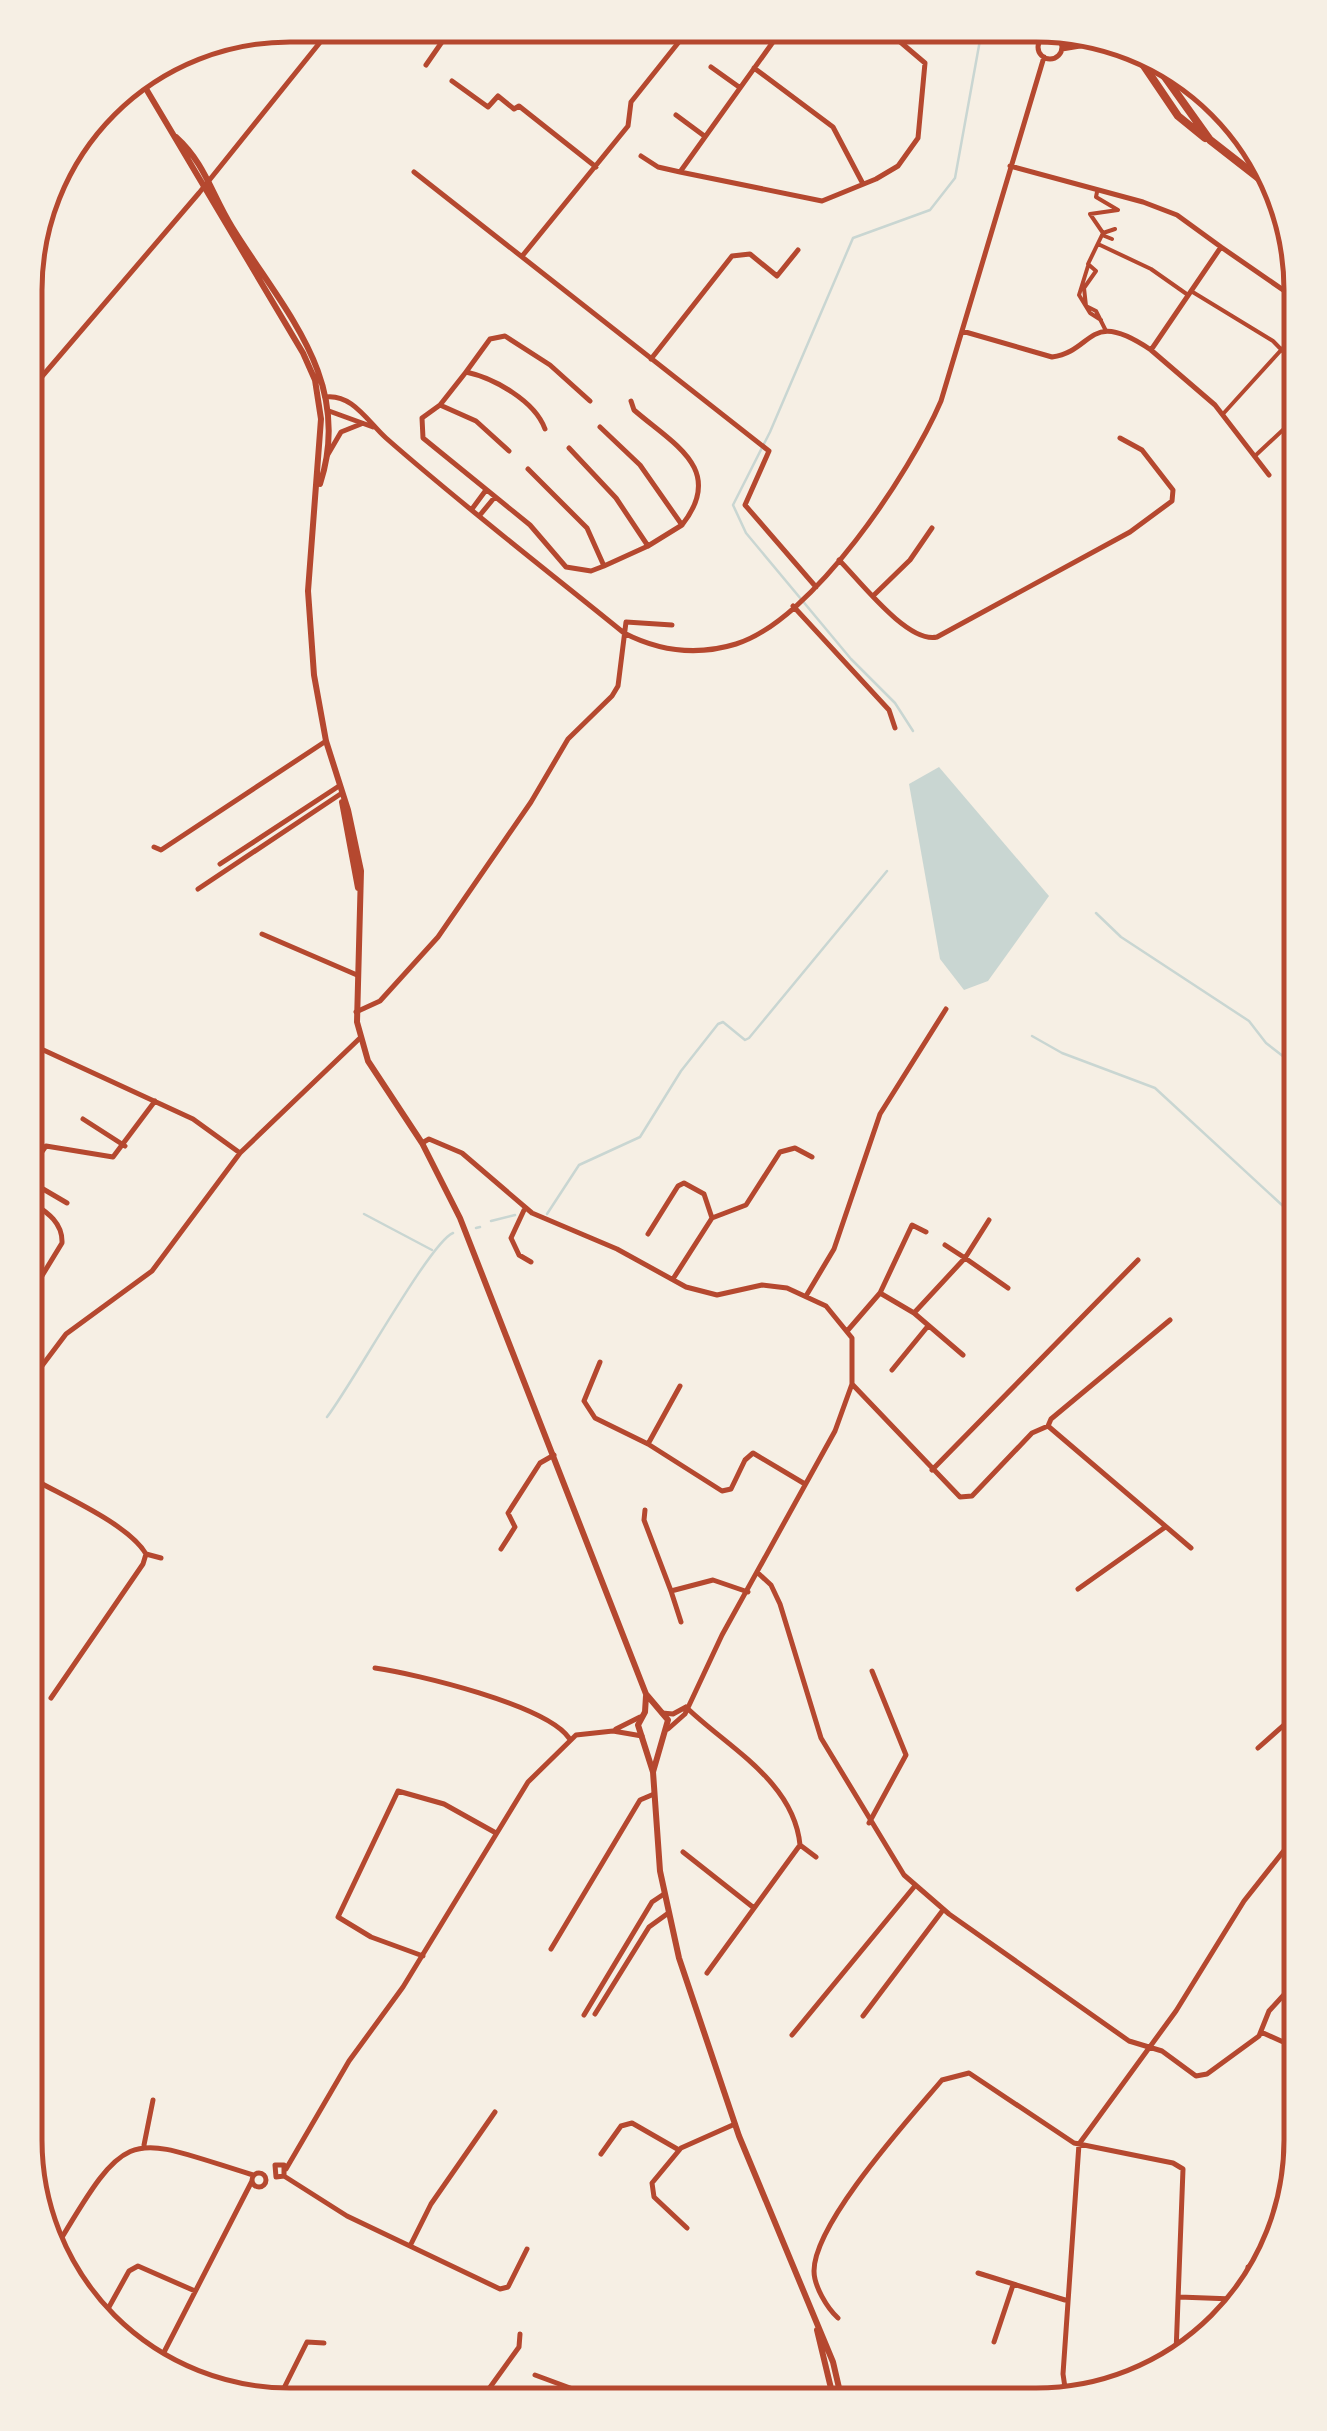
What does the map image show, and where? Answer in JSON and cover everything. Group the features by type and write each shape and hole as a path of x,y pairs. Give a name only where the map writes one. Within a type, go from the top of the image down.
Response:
{"main road":[{"path":"1145,68 1178,116 1257,177"},
{"path":"1169,81 1210,140"},
{"path":"146,90 303,353 320,404 319,488 308,591 314,675 326,741 357,845 360,904 356,1012 360,1038 374,1072 422,1143 460,1218 646,1694 668,1729 661,1739 653,1772"},
{"path":"172,132 209,178 228,221 309,344 328,396 327,456 319,488"},
{"path":"646,1694 643,1737 653,1772 668,1914 735,2124 834,2362 839,2388"},
{"path":"643,1715 660,1712"},
{"path":"643,1737 661,1739"},
{"path":"813,2314 831,2388"}],"street":[{"path":"523,255 628,126 632,102 679,42"},
{"path":"680,172 771,42"},
{"path":"641,156 658,168 822,201 898,166 918,138 925,63 900,42"},
{"path":"1040,42 1039,51 1044,57 1056,58 1066,45"},
{"path":"42,376 319,43"},
{"path":"426,66 442,43"},
{"path":"1062,46 1070,45"},
{"path":"373,427 320,404 328,396 341,397 352,404 373,427 624,632 658,648 709,649 758,635 816,587 894,489 922,443 941,401 1044,57"},
{"path":"711,66 739,87"},
{"path":"754,68 833,126 862,182"},
{"path":"452,81 488,108 498,96 514,109 519,106 596,168"},
{"path":"676,115 703,135"},
{"path":"1010,166 1176,215 1284,291"},
{"path":"414,172 769,451 745,505 816,587"},
{"path":"1097,192 1096,196 1118,210 1090,214 1102,234 1079,295 1105,322 1106,331"},
{"path":"1100,225 1113,228 1102,234"},
{"path":"1102,234 1112,239"},
{"path":"1098,244 1248,323 1284,355"},
{"path":"1151,350 1221,247"},
{"path":"651,360 732,256 750,254 777,276 798,250"},
{"path":"1084,288 1090,294"},
{"path":"962,331 1052,357 1065,354 1087,336 1106,331 1151,350 1223,414 1269,476"},
{"path":"590,402 550,364 506,336 490,340 440,405 422,418 423,438 530,525 566,567 591,571 648,546 682,525 700,495 697,470 688,455 634,410 632,401"},
{"path":"1223,414 1284,347"},
{"path":"466,372 507,390 542,421 545,429"},
{"path":"440,405 476,421 509,452"},
{"path":"327,456 341,432 364,424"},
{"path":"600,427 640,465 682,525"},
{"path":"1256,455 1284,429"},
{"path":"839,560 908,631 928,639 1130,532 1166,507 1173,490 1142,450 1120,438"},
{"path":"569,448 616,498 648,546"},
{"path":"528,469 587,528 604,566"},
{"path":"472,509 486,490"},
{"path":"480,515 494,497"},
{"path":"874,595 910,560 932,528"},
{"path":"796,604 889,710 895,728"},
{"path":"356,1012 380,1001 438,938 531,802 568,739 612,696 618,686 624,632 632,619 672,626"},
{"path":"154,847 162,850 326,741"},
{"path":"220,864 340,789"},
{"path":"198,889 340,789"},
{"path":"262,934 356,975"},
{"path":"806,1296 834,1249 880,1114 946,1008"},
{"path":"42,1365 66,1334 152,1271 240,1153 360,1038"},
{"path":"42,1049 193,1119 240,1153"},
{"path":"42,1152 46,1146 113,1157 156,1101"},
{"path":"83,1119 125,1146"},
{"path":"422,1143 429,1139 444,1142 525,1208 707,1295 768,1285 826,1306 848,1330 853,1346 852,1384 845,1410 682,1719 668,1729"},
{"path":"673,1280 712,1218 746,1205 780,1152 795,1148 812,1158"},
{"path":"648,1234 678,1186 684,1183 704,1194 712,1218"},
{"path":"42,1187 67,1203"},
{"path":"525,1208 511,1238 520,1256 530,1262"},
{"path":"42,1210 63,1233 62,1243 42,1276"},
{"path":"914,1312 965,1258 989,1220"},
{"path":"848,1330 880,1294 912,1225 926,1232"},
{"path":"945,1245 1008,1288"},
{"path":"932,1470 1138,1260"},
{"path":"880,1294 914,1312 963,1356"},
{"path":"852,1384 899,1430 932,1470 965,1499 1032,1433 1048,1426 1051,1419 1170,1320"},
{"path":"892,1370 929,1326"},
{"path":"600,1362 585,1391 587,1412 648,1444 722,1492 731,1490 745,1460 753,1453 806,1485"},
{"path":"648,1444 680,1386"},
{"path":"1048,1426 1190,1548"},
{"path":"500,1549 516,1527 508,1513 540,1463 554,1454"},
{"path":"42,1484 141,1545 146,1554 144,1564 51,1698"},
{"path":"645,1510 644,1520 682,1622"},
{"path":"1078,1589 1164,1528"},
{"path":"146,1554 161,1558"},
{"path":"758,1573 771,1585 780,1604 821,1738 868,1822 914,1886 943,1910 1146,2048 1162,2051 1202,2076 1261,2032 1269,2011 1284,1995"},
{"path":"672,1592 714,1580 748,1592"},
{"path":"375,1668 414,1674 549,1718 569,1738"},
{"path":"868,1822 906,1754 872,1670"},
{"path":"660,1712 673,1714 686,1707"},
{"path":"686,1707 756,1765 788,1808 800,1845 816,1857"},
{"path":"63,2236 106,2167 125,2151 144,2146 266,2183 283,2174 348,2062 423,1956 528,1782 569,1738 614,1730 643,1715"},
{"path":"1258,1748 1284,1725"},
{"path":"614,1730 643,1737"},
{"path":"423,1956 371,1937 338,1916 398,1790 444,1804 496,1833"},
{"path":"551,1949 640,1800 654,1794"},
{"path":"707,1973 800,1845"},
{"path":"1065,2386 1066,2300 1079,2144 1176,2011 1244,1901 1284,1851"},
{"path":"683,1852 754,1908"},
{"path":"792,2035 914,1886"},
{"path":"584,2015 652,1902 664,1894"},
{"path":"863,2016 943,1910"},
{"path":"595,2014 649,1927 668,1914"},
{"path":"1261,2032 1284,2042"},
{"path":"838,2318 829,2309 814,2270 831,2220 942,2080 962,2073 981,2078 1079,2144 1172,2163 1182,2169 1176,2344"},
{"path":"144,2146 153,2100"},
{"path":"410,2246 431,2204 495,2112"},
{"path":"601,2154 621,2126 632,2123 679,2150"},
{"path":"688,2228 650,2190 679,2150 735,2124"},
{"path":"164,2353 256,2179 297,2148"},
{"path":"280,2163 283,2174"},
{"path":"272,2168 347,2216 500,2289 508,2286 528,2249"},
{"path":"108,2308 128,2272 138,2266 195,2291"},
{"path":"978,2273 1066,2300"},
{"path":"994,2342 1013,2284"},
{"path":"1179,2297 1226,2299"},
{"path":"490,2388 519,2348 520,2334"},
{"path":"284,2388 308,2342 324,2343"},
{"path":"535,2375 570,2388"}],"shaded area":[{"path":"939,767 1049,896 988,981 964,990 940,959 909,784"}],"waterway":[{"path":"913,731 895,703 851,659 746,533 733,505 770,432 853,238 930,210 955,178 980,42"},
{"path":"1200,104 1206,110"},
{"path":"547,1214 579,1165 640,1137 681,1071 718,1024 723,1022 745,1040 749,1038 887,871"},
{"path":"1096,913 1121,937 1249,1021 1266,1043 1284,1057"},
{"path":"1032,1036 1062,1053 1155,1088 1283,1206 1284,1212"},
{"path":"364,1214 432,1250"},
{"path":"491,1221 515,1215"},
{"path":"476,1228 480,1227"},
{"path":"327,1417 427,1261 453,1233"}]}
